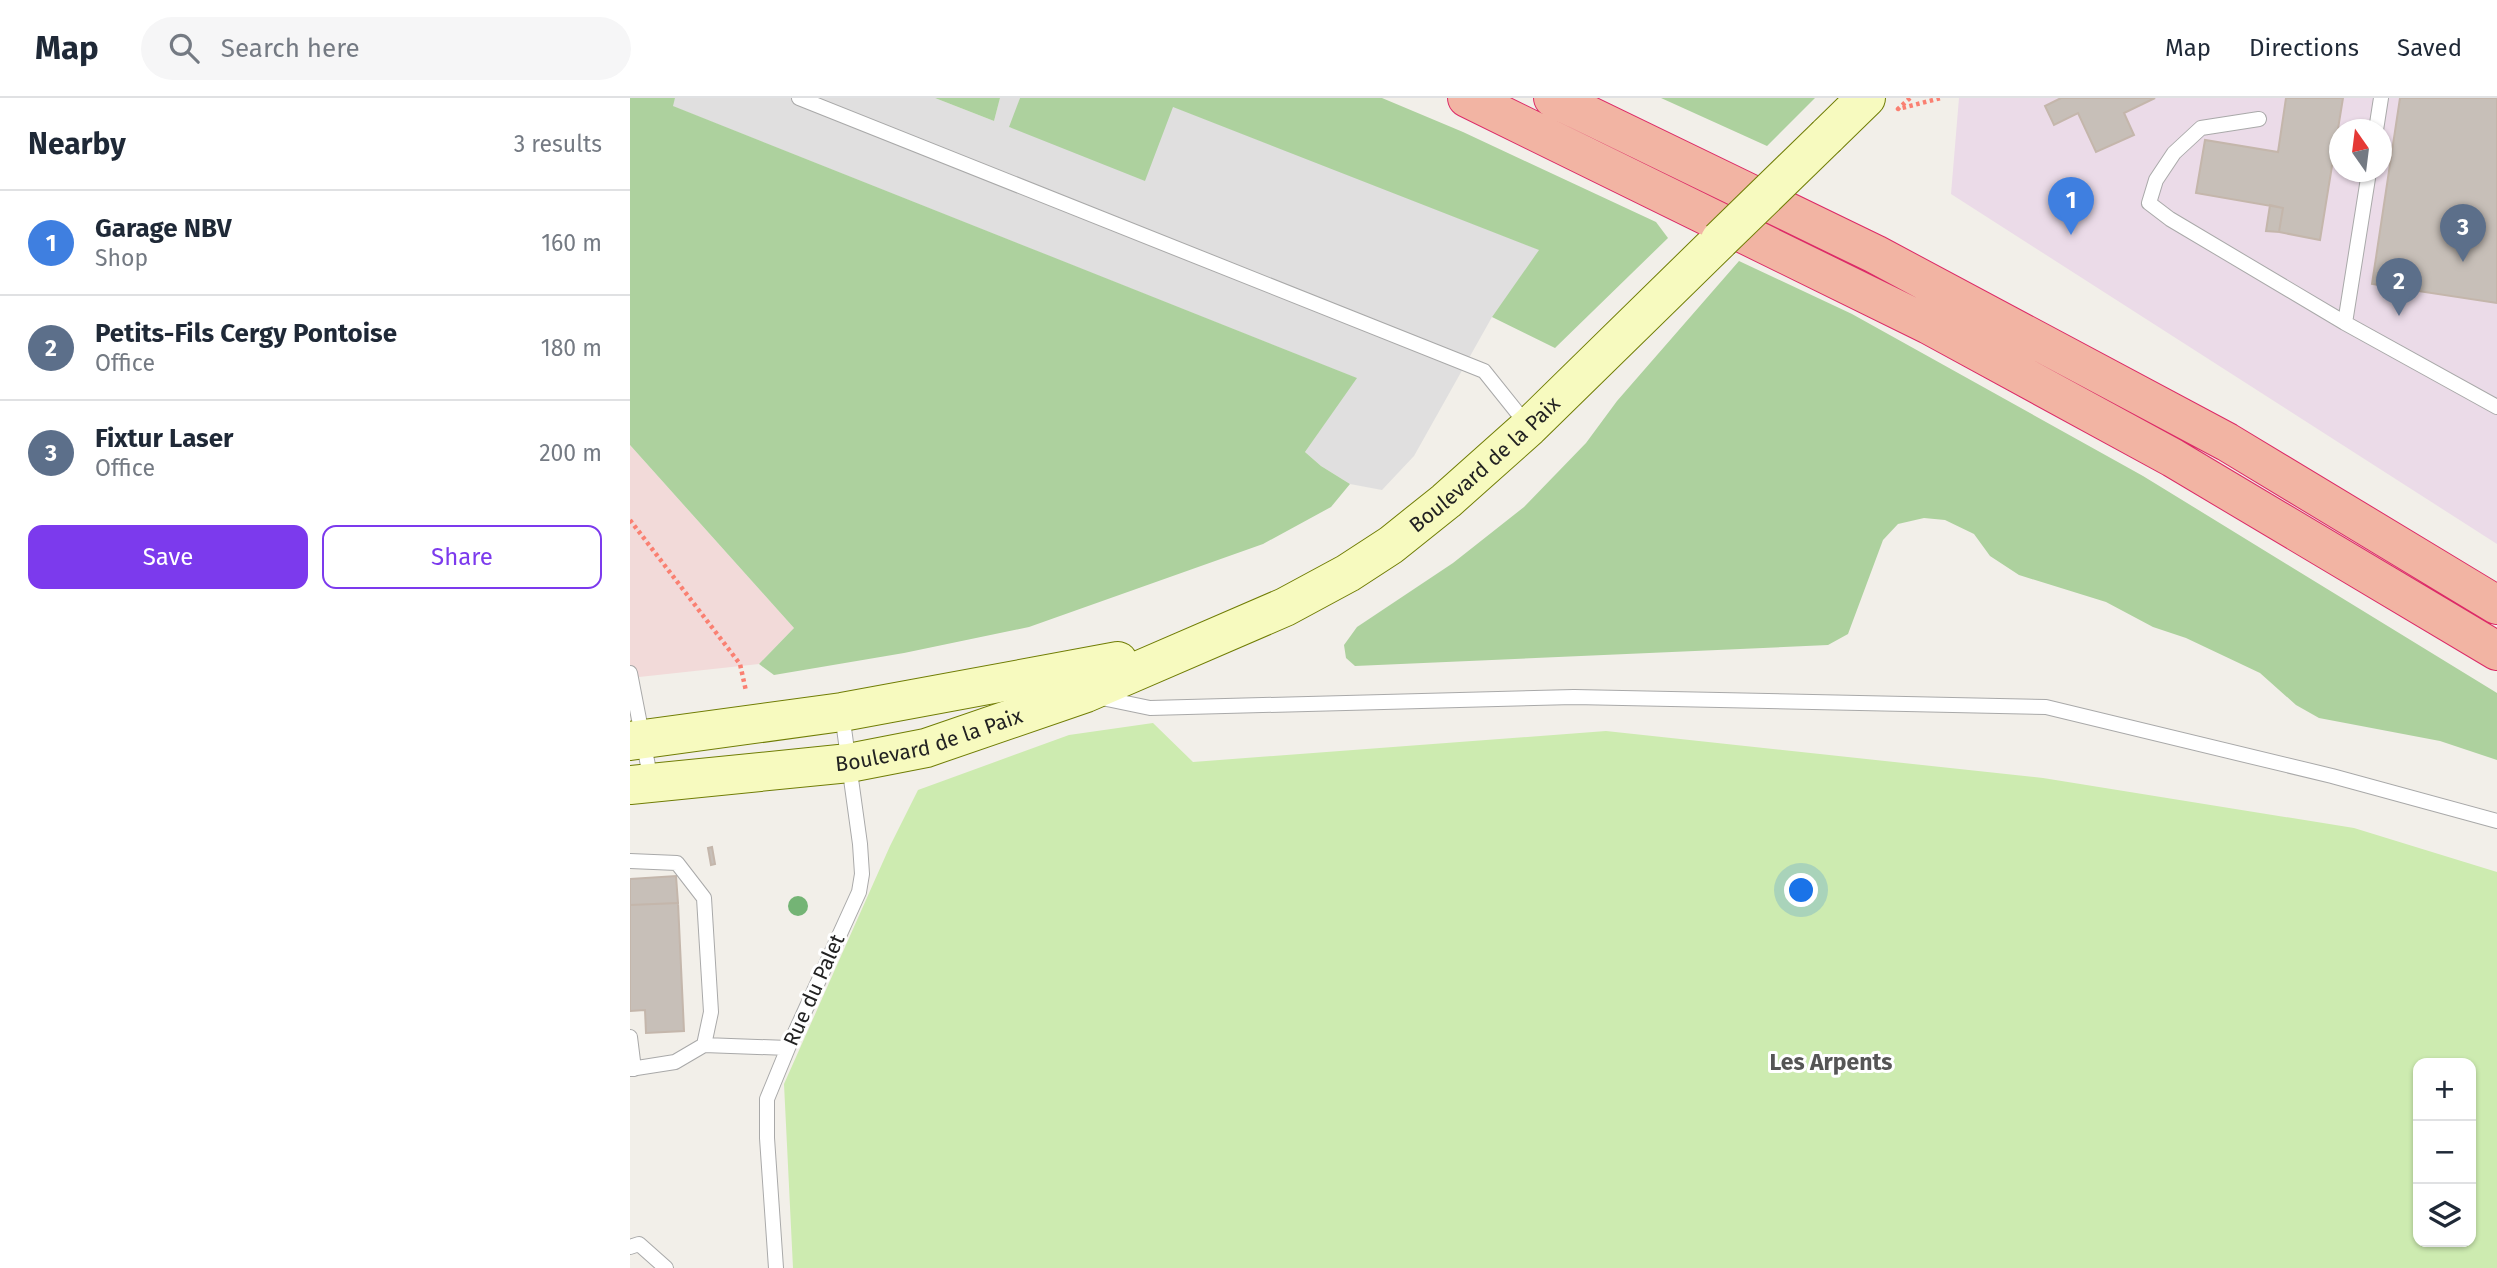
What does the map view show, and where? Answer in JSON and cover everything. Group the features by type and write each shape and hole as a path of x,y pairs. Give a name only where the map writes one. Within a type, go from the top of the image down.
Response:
{"highway":[{"path":"1467,98 1929,325 2173,458 2497,651"},
{"path":"1553,98 1875,254 2227,442 2497,605"}],"main road":[{"name":"Boulevard de la Paix","path":"640,784 849,763 926,748 1086,693 1285,607 1348,573 1391,545 1446,501 1529,427 1866,98"},
{"name":"Boulevard de la Paix","path":"637,741 842,712 1042,676 1159,652 1212,638"}],"lane":[{"path":"799,98 1484,371 1529,427"},
{"path":"2377,119 2381,98"},
{"path":"2259,119 2201,128 2174,153 2156,180 2149,204 2345,323 2497,407"},
{"path":"2345,323 2367,182"},
{"path":"630,673 640,784"},
{"path":"1042,676 1107,701 1150,708 1574,698 2046,707 2332,776 2497,821"},
{"name":"Rue du Palet","path":"776,1268 767,1100 859,892 862,874 842,712"},
{"path":"630,861 677,863 704,898 711,1012 704,1045"},
{"path":"630,1037 632,1069 675,1062 704,1045 788,1048"},
{"path":"630,1247 639,1244 666,1268"}],"path":[{"path":"1910,98 1898,109 1941,98"},
{"path":"630,520 740,664 747,695"}],"shaded area":[{"path":"675,98 935,98 994,121 1000,98 1020,98 1010,128 1172,106 1540,250 1492,317 1414,456 1382,490 1350,484 1321,466 1305,452 1356,378 672,106"},
{"path":"1959,98 2497,98 2497,544 1951,194"},
{"path":"630,445 794,628 759,664 630,678"}],"green space":[{"path":"630,98 675,98 673,106 1357,378 1305,452 1321,466 1350,484 1331,507 1263,544 1029,627 904,653 774,675 759,664 794,628 630,445"},
{"path":"935,98 1000,98 994,121"},
{"path":"1020,98 1382,98 1463,132 1656,222 1668,238 1555,348 1492,317 1539,250 1173,107 1145,181 1009,127"},
{"path":"1661,98 1815,98 1767,146"},
{"path":"1739,261 1852,314 2143,476 2497,693 2497,760 2440,741 2319,718 2296,705 2260,673 2186,638 2153,627 2106,602 2019,575 1990,556 1974,534 1945,520 1924,518 1898,524 1883,540 1848,634 1828,645 1355,666 1346,658 1344,645 1357,627 1453,563 1524,507 1586,443 1617,401"},
{"path":"1153,723 1193,762 1606,731 2043,778 2354,828 2497,872 2497,1268 793,1268 784,1084 890,846 918,790 1069,735"}],"building":[{"path":"2061,98 2155,98 2124,113 2134,135 2096,152 2078,113 2054,125 2045,106"},
{"path":"2286,98 2343,98 2340,119 2329,119 2329,182 2320,240 2279,232 2283,208 2196,193 2205,140 2278,152"},
{"path":"2400,98 2497,98 2497,303 2372,284 2387,182 2392,182 2392,151"},
{"path":"2270,205 2283,208 2279,232 2266,231"},
{"path":"712,847 715,864 711,865 708,848"},
{"path":"676,876 678,903 630,905 630,879"},
{"path":"678,903 684,1031 646,1033 645,1010 630,1011 630,905"}],"place":[{"name":"Garage NBV","path":"2071,235"},
{"name":"Fixtur Laser","path":"2463,262"},
{"name":"Petits-Fils Cergy Pontoise","path":"2399,316"}],"district":[{"name":"Les Arpents","path":"1831,1062"}]}
